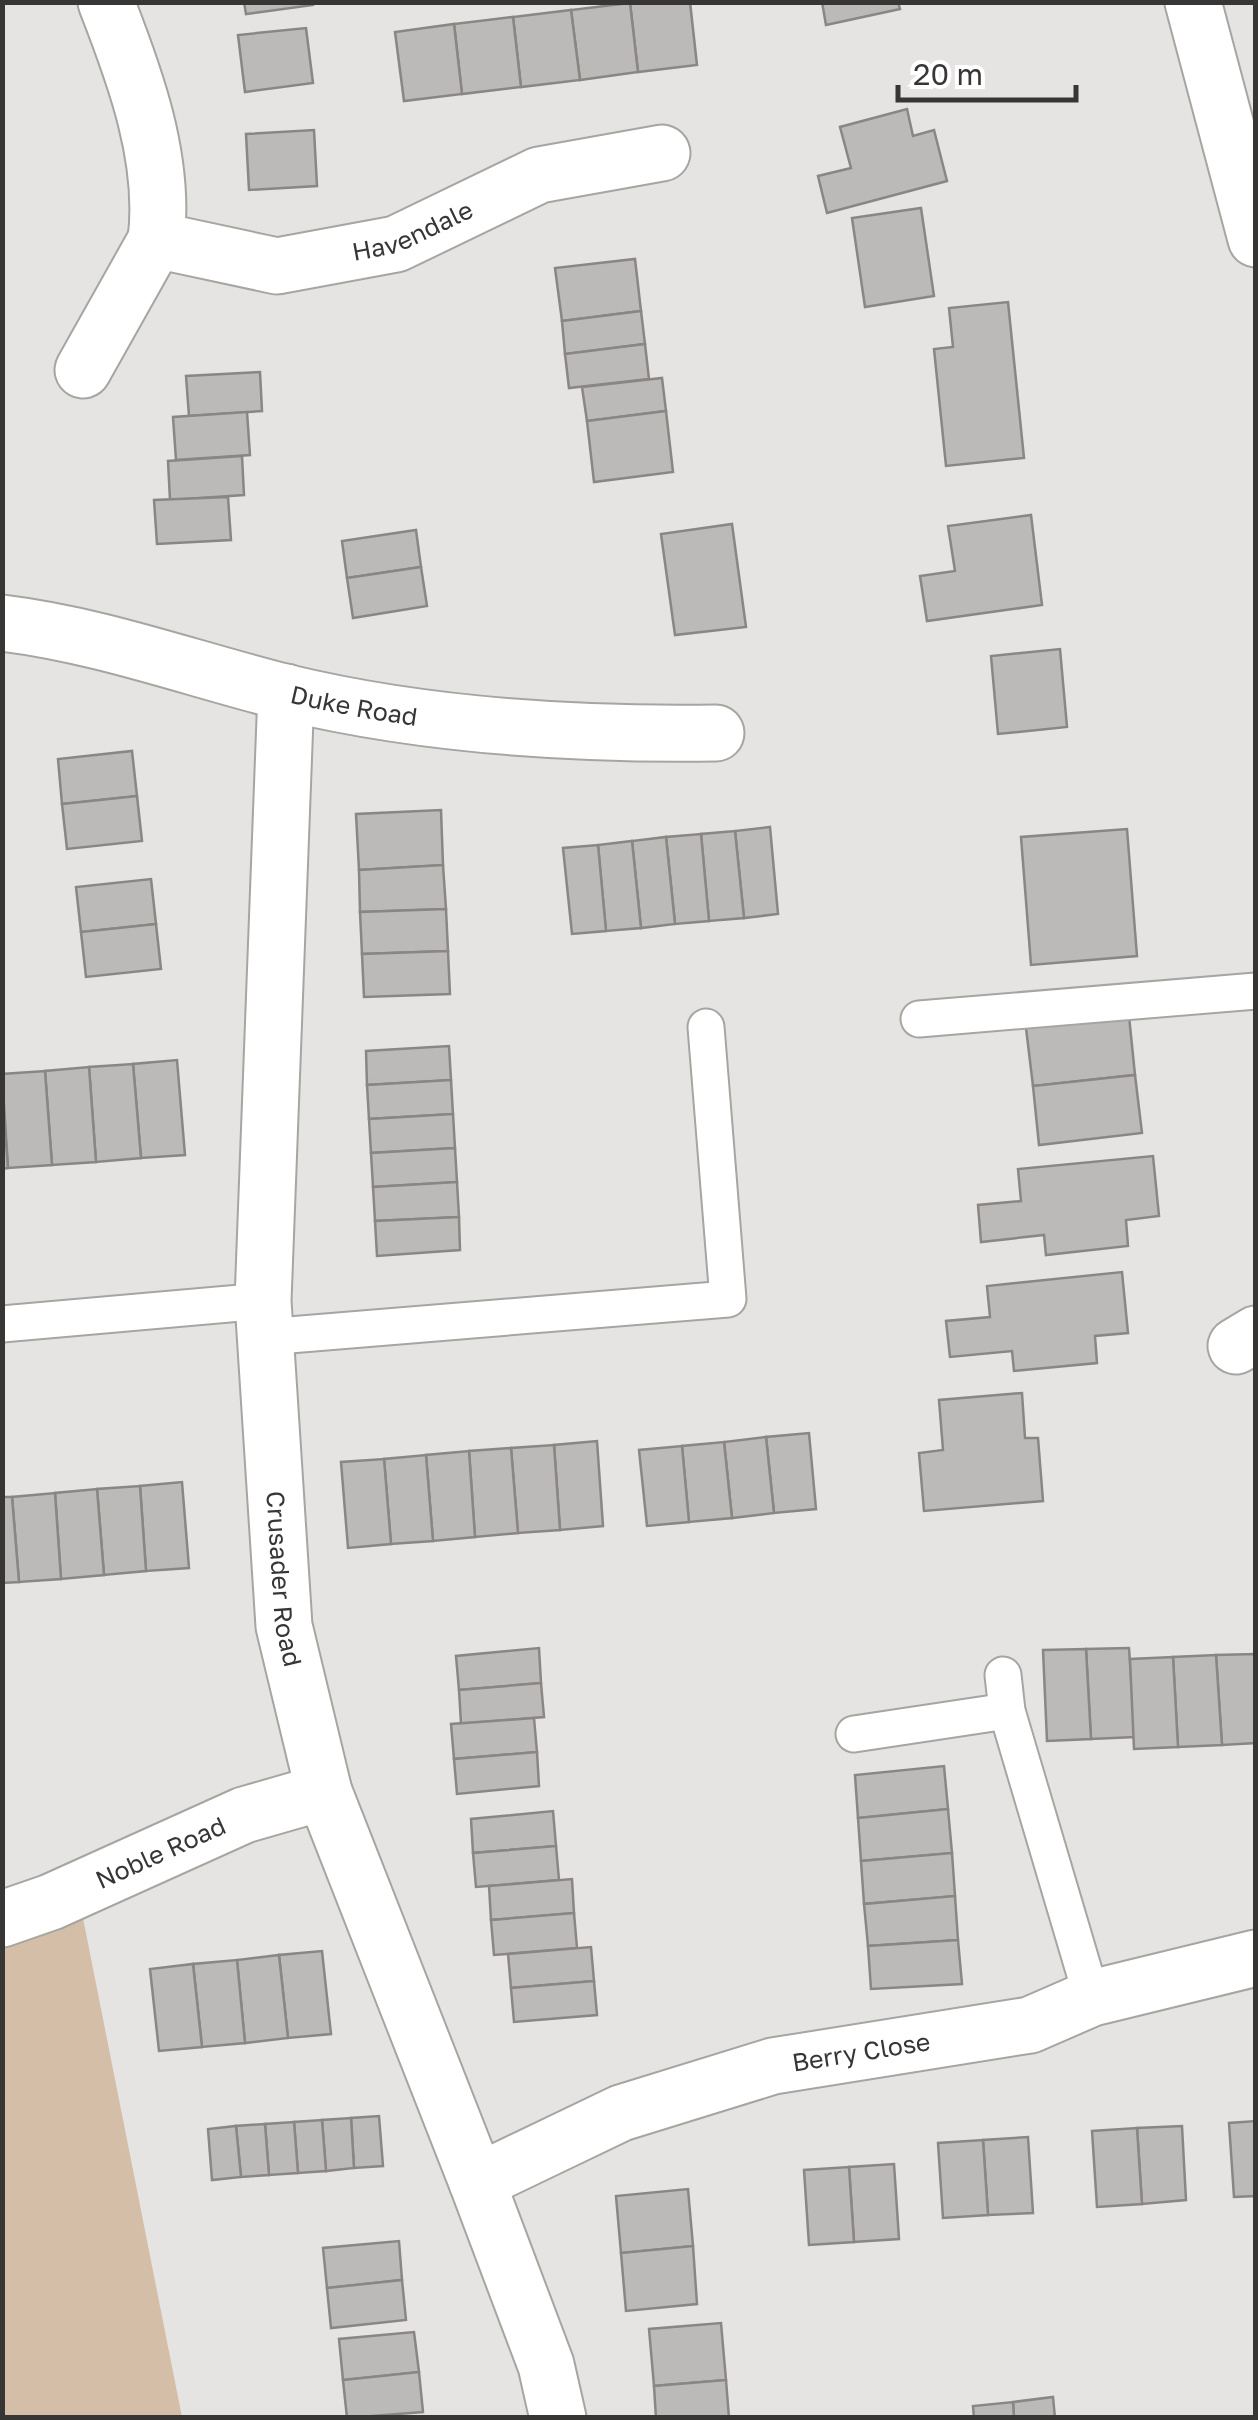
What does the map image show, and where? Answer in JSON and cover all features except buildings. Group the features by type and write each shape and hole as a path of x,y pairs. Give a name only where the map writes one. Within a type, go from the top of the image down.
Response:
{"street":[{"path":"83,370 156,240 160,210 138,85 106,2"},
{"path":"1193,2 1256,239"},
{"name":"Havendale","path":"156,240 277,266 396,244 539,175 662,154"},
{"name":"Duke Road","path":"2,623 74,632 286,692 516,730 716,733"},
{"name":"Crusader Road","path":"286,692 264,1319 284,1626 324,1792 478,2182 546,2365 558,2418"},
{"name":"Noble Road","path":"2,1919 244,1816 324,1792"},
{"name":"Berry Close","path":"478,2182 620,2113 773,2066 1030,2025 1092,1998 1256,1958"}],"lane":[{"path":"919,1019 1256,991"},
{"path":"2,1324 264,1319 728,1299 706,1027"},
{"path":"1003,1675 1007,1711 1092,1998"},
{"path":"854,1734 1007,1711"}],"shaded area":[{"path":"83,1918 182,2417 3,2417 2,1945"}]}
